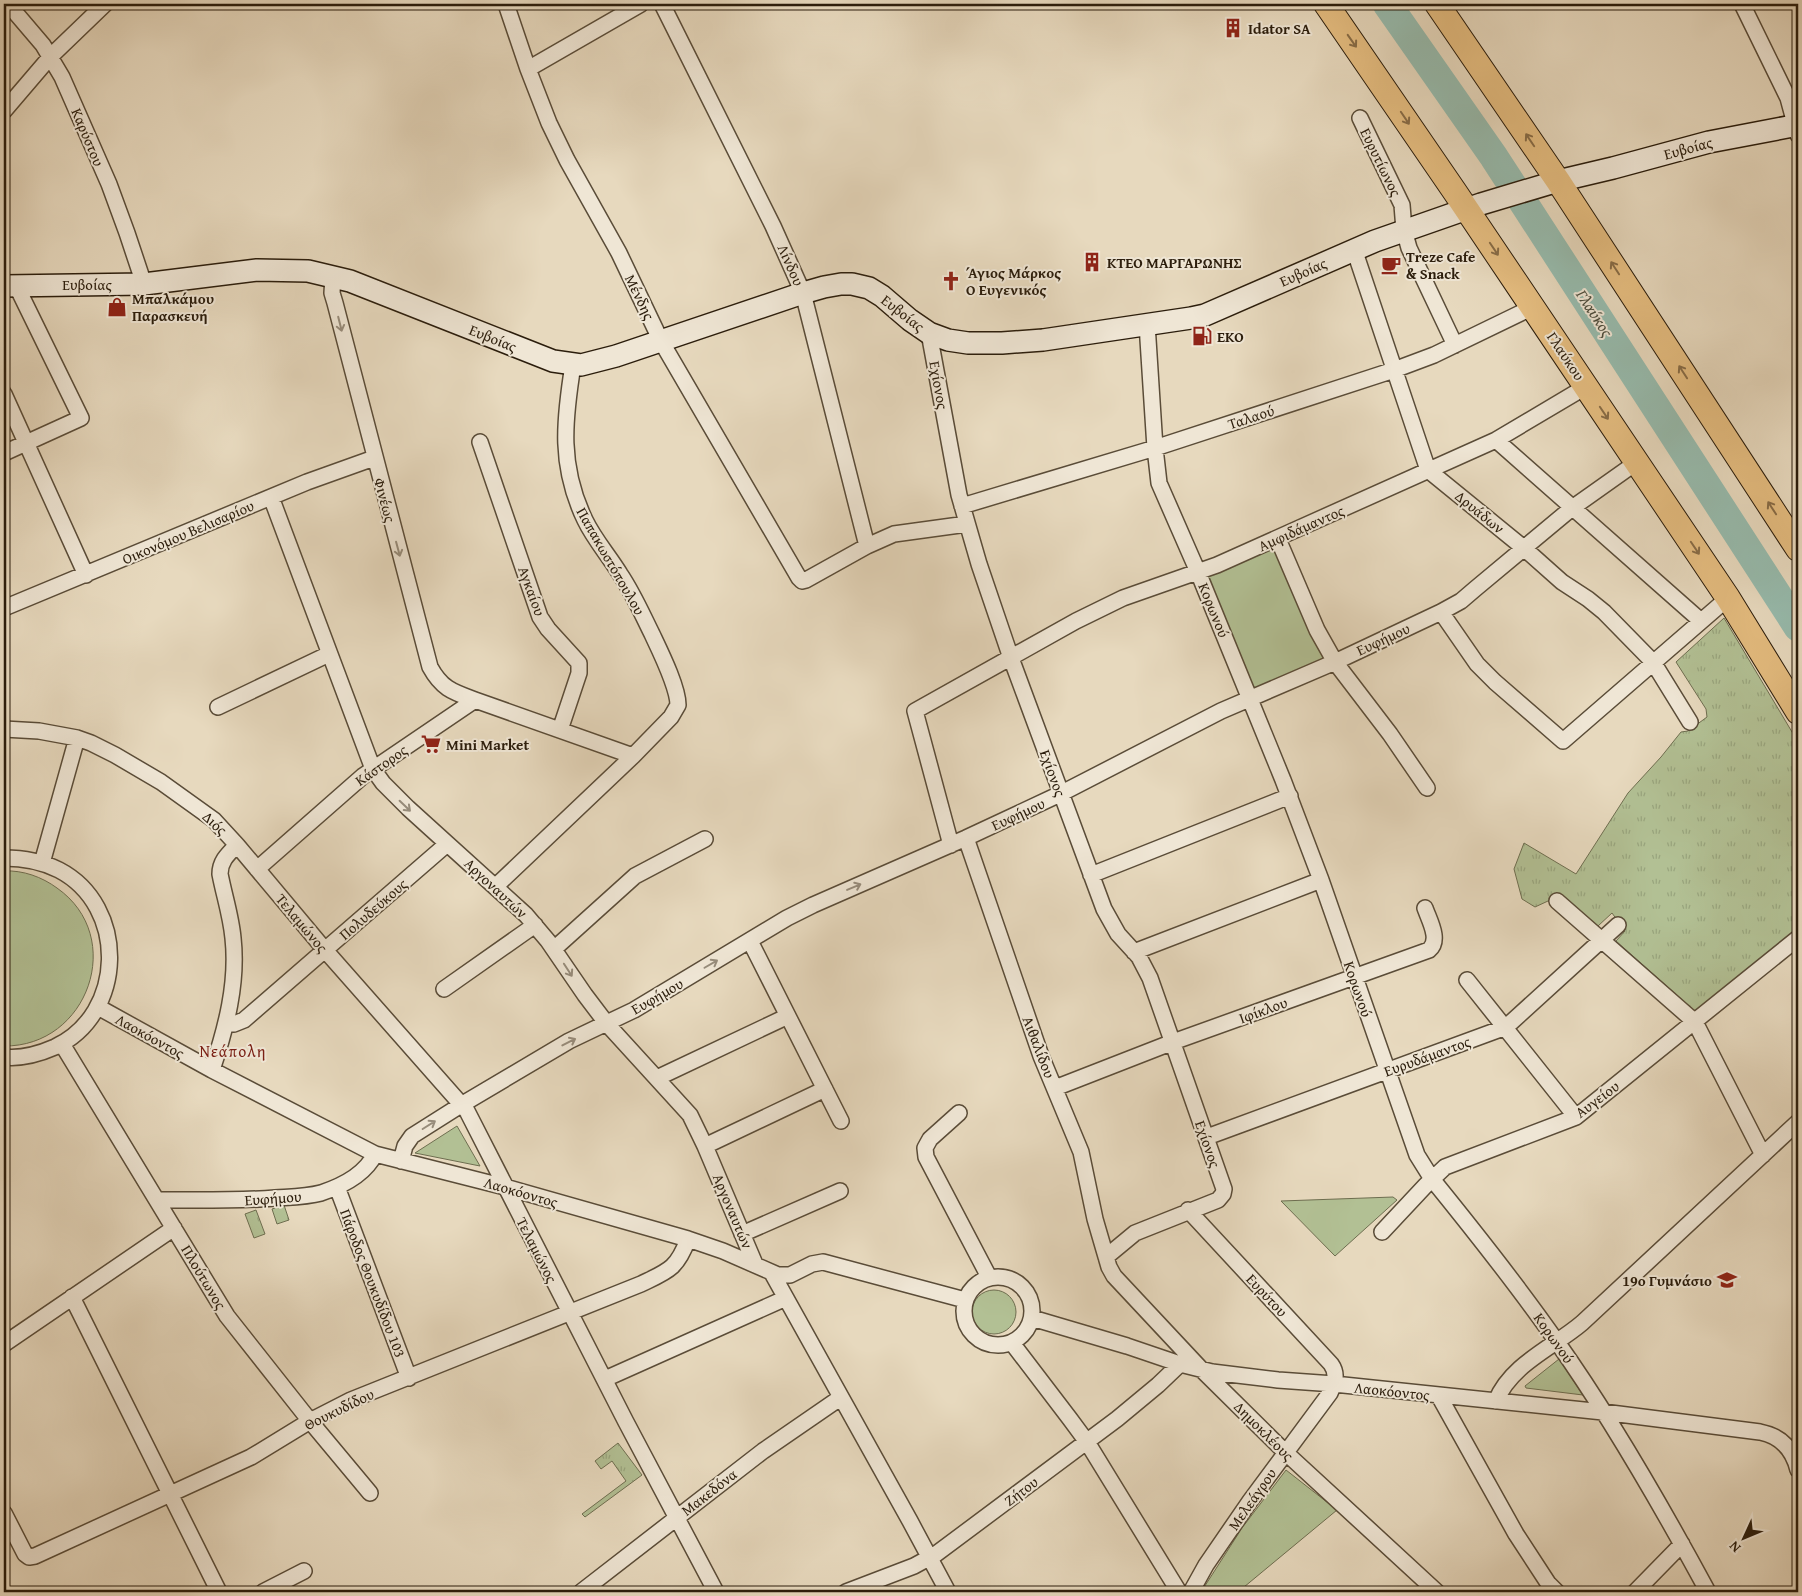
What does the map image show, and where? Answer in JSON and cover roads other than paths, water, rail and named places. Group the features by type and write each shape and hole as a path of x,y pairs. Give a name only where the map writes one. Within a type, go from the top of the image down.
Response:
{"main road":[{"name":"Γλαύκου","path":"1326,4 1474,207 1533,307 1728,598 1798,712"},
{"path":"1436,4 1551,182 1798,549"},
{"name":"Ευβοίας","path":"10,285 144,284 270,269 308,271 333,276 376,290 525,351 553,361 573,365 592,362 662,341 803,292 841,284 852,284 869,288 929,333 961,342 1002,343 1051,339 1205,315 1354,249 1404,230 1551,182 1613,168 1709,142 1797,129"}],"street":[{"name":"Καρύστου","path":"8,4 51,56 62,77 109,184 128,233 144,284"},
{"path":"4,112 51,56 104,4"},
{"name":"Μένδης","path":"506,4 528,69 564,153 619,253 662,341 799,578 806,580 867,546"},
{"path":"528,69 641,4"},
{"name":"Λίνδου","path":"662,4 773,226 803,292 867,546"},
{"path":"1742,4 1788,98 1797,129"},
{"name":"Ευρυτίωνος","path":"1360,118 1402,205 1404,230 1412,255 1455,345"},
{"path":"1354,249 1428,470"},
{"name":"Φινέως","path":"333,276 332,293 430,667 435,677 443,686 476,700"},
{"path":"4,453 81,418 10,285"},
{"name":"Ταλαού","path":"962,506 1155,448 1426,359 1533,307"},
{"name":"Κορωνού","path":"1147,324 1159,483 1198,572 1290,796 1417,1155 1432,1179 1557,1342 1603,1412 1682,1544 1708,1592"},
{"name":"Εχίονος","path":"929,333 962,506 1011,658 1104,908 1113,926 1146,969 1224,1189 1223,1194 1218,1200 1188,1210"},
{"name":"Παπακωστόπουλου","path":"495,887 633,756 677,709 678,702 661,653 627,585 585,521 575,496 567,464 565,435 565,419 573,365"},
{"name":"Αμφιδάμαντος","path":"951,845 915,711 1076,621 1123,598 1198,572 1278,539 1496,440 1587,386"},
{"path":"4,394 86,575"},
{"path":"1496,440 1701,621"},
{"name":"Αγκαίου","path":"480,442 540,617 579,663 579,673 560,730"},
{"name":"Οικονόμου Βελισαρίου","path":"4,608 307,482 374,458"},
{"name":"Ευφήμου","path":"401,1161 405,1146 412,1136 461,1105 569,1041 634,1010 813,905 951,845 1060,794 1204,720 1335,662 1461,601 1572,508 1637,462"},
{"name":"Δρυάδων","path":"1428,470 1525,548 1562,582 1604,612 1653,662 1690,722"},
{"name":"Αργοναυτών","path":"271,497 373,769 388,788 535,925 607,1024 690,1115 755,1264"},
{"path":"867,546 900,532 967,524"},
{"path":"1278,539 1317,630 1335,662 1390,734 1427,788"},
{"path":"1441,612 1477,664 1563,741 1728,598"},
{"path":"218,707 329,654"},
{"path":"476,700 633,756"},
{"name":"Κάστορος","path":"258,869 351,786 373,769 476,700"},
{"name":"Διός","path":"4,729 39,731 77,738 115,755 177,793 214,820 237,845 224,859 220,869 231,921 234,956 226,1024 212,1070"},
{"path":"42,863 77,738"},
{"path":"1091,874 1290,796"},
{"name":"Αιθαλίδου","path":"966,838 1041,1056 1081,1152 1095,1219 1106,1257"},
{"path":"554,949 636,876 705,839"},
{"name":"Πολυδεύκους","path":"226,1024 234,1024 244,1020 447,844"},
{"name":"Τελαμώνος","path":"237,845 325,950 466,1111 716,1592"},
{"path":"4,858 21,858 42,863 60,871 76,882 90,897 100,914 107,932 110,951 110,970 106,989 98,1007 82,1028 62,1044 45,1051 28,1056 4,1057"},
{"path":"1134,952 1321,880"},
{"path":"1557,901 1600,941 1695,1022 1763,1155"},
{"name":"Ιφίκλου","path":"1055,1088 1173,1042 1420,954 1432,947 1435,939 1425,908"},
{"path":"444,988 535,925"},
{"name":"Ευρυδάμαντος","path":"1207,1137 1506,1027 1618,925"},
{"name":"Αυγείου","path":"1382,1232 1442,1169 1542,1132 1576,1117 1798,938"},
{"path":"750,941 841,1122"},
{"path":"1468,980 1576,1117"},
{"name":"Λαοκόοντος","path":"98,1007 212,1070 375,1154 505,1187 688,1239 724,1251 772,1273"},
{"path":"657,1078 788,1016"},
{"name":"Πλούτωνος","path":"62,1044 227,1316 370,1493"},
{"path":"705,1146 825,1089"},
{"path":"959,1113 930,1139 925,1148 926,1157 988,1278"},
{"path":"1496,1401 1502,1389 1516,1374 1535,1357 1582,1323 1798,1122"},
{"name":"Ευφήμου","path":"157,1200 236,1200 295,1197 319,1193 337,1187 362,1172 368,1167 375,1154"},
{"name":"Πάροδος Θουκυδίδου 103","path":"337,1187 409,1378"},
{"path":"742,1234 840,1191"},
{"path":"1106,1257 1135,1233 1188,1210"},
{"name":"Ευρύτου","path":"1188,1210 1331,1364 1335,1370 1334,1384"},
{"path":"4,1344 174,1228"},
{"name":"Θουκυδίδου","path":"4,1513 25,1554 29,1557 251,1456 310,1421 351,1400 641,1284 668,1270 678,1262 688,1239"},
{"name":"Δημοκλέους","path":"1106,1257 1114,1276 1201,1369 1285,1452 1437,1592"},
{"path":"772,1273 790,1275 812,1264 823,1262 965,1300"},
{"path":"772,1273 948,1592"},
{"path":"1006,1277 1021,1286 1031,1301 1032,1318 1024,1333 1012,1343 994,1345 983,1342 973,1335 966,1323 964,1316 965,1300 974,1286 988,1278 1006,1277"},
{"path":"72,1297 219,1592"},
{"path":"604,1379 786,1298"},
{"name":"Λαοκόοντος","path":"1032,1318 1201,1369 1259,1378 1603,1412 1760,1432 1773,1436 1784,1443 1794,1456 1798,1470"},
{"path":"1012,1343 1087,1442 1179,1592"},
{"name":"Ζήτου","path":"846,1592 929,1559 951,1544 1139,1402 1180,1364"},
{"name":"Μελεάγρου","path":"1191,1592 1206,1565 1285,1452 1320,1408 1334,1384"},
{"path":"1439,1396 1516,1534 1548,1583 1557,1592"},
{"name":"Μακεδόνα","path":"580,1592 762,1450 840,1398"},
{"path":"1634,1592 1682,1544"},
{"path":"263,1592 304,1571"}],"waterway":[{"name":"Γλαύκος","path":"1387,4 1494,157 1798,627"}],"place":[{"name":"Idator SA","path":"1233,28"},
{"name":"ΚΤΕΟ ΜΑΡΓΑΡΩΝΗΣ","path":"1092,262"},
{"name":"Treze Cafe & Snack","path":"1391,265"},
{"name":"Άγιος Μάρκος Ο Ευγενικός","path":"951,281"},
{"name":"Μπαλκάμου Παρασκευή","path":"117,307"},
{"name":"ΕΚΟ","path":"1202,336"},
{"name":"Mini Market","path":"431,744"},
{"name":"19ο Γυμνάσιο","path":"1727,1280"}],"district":[{"name":"Νεάπολη","path":"233,1051"}]}
